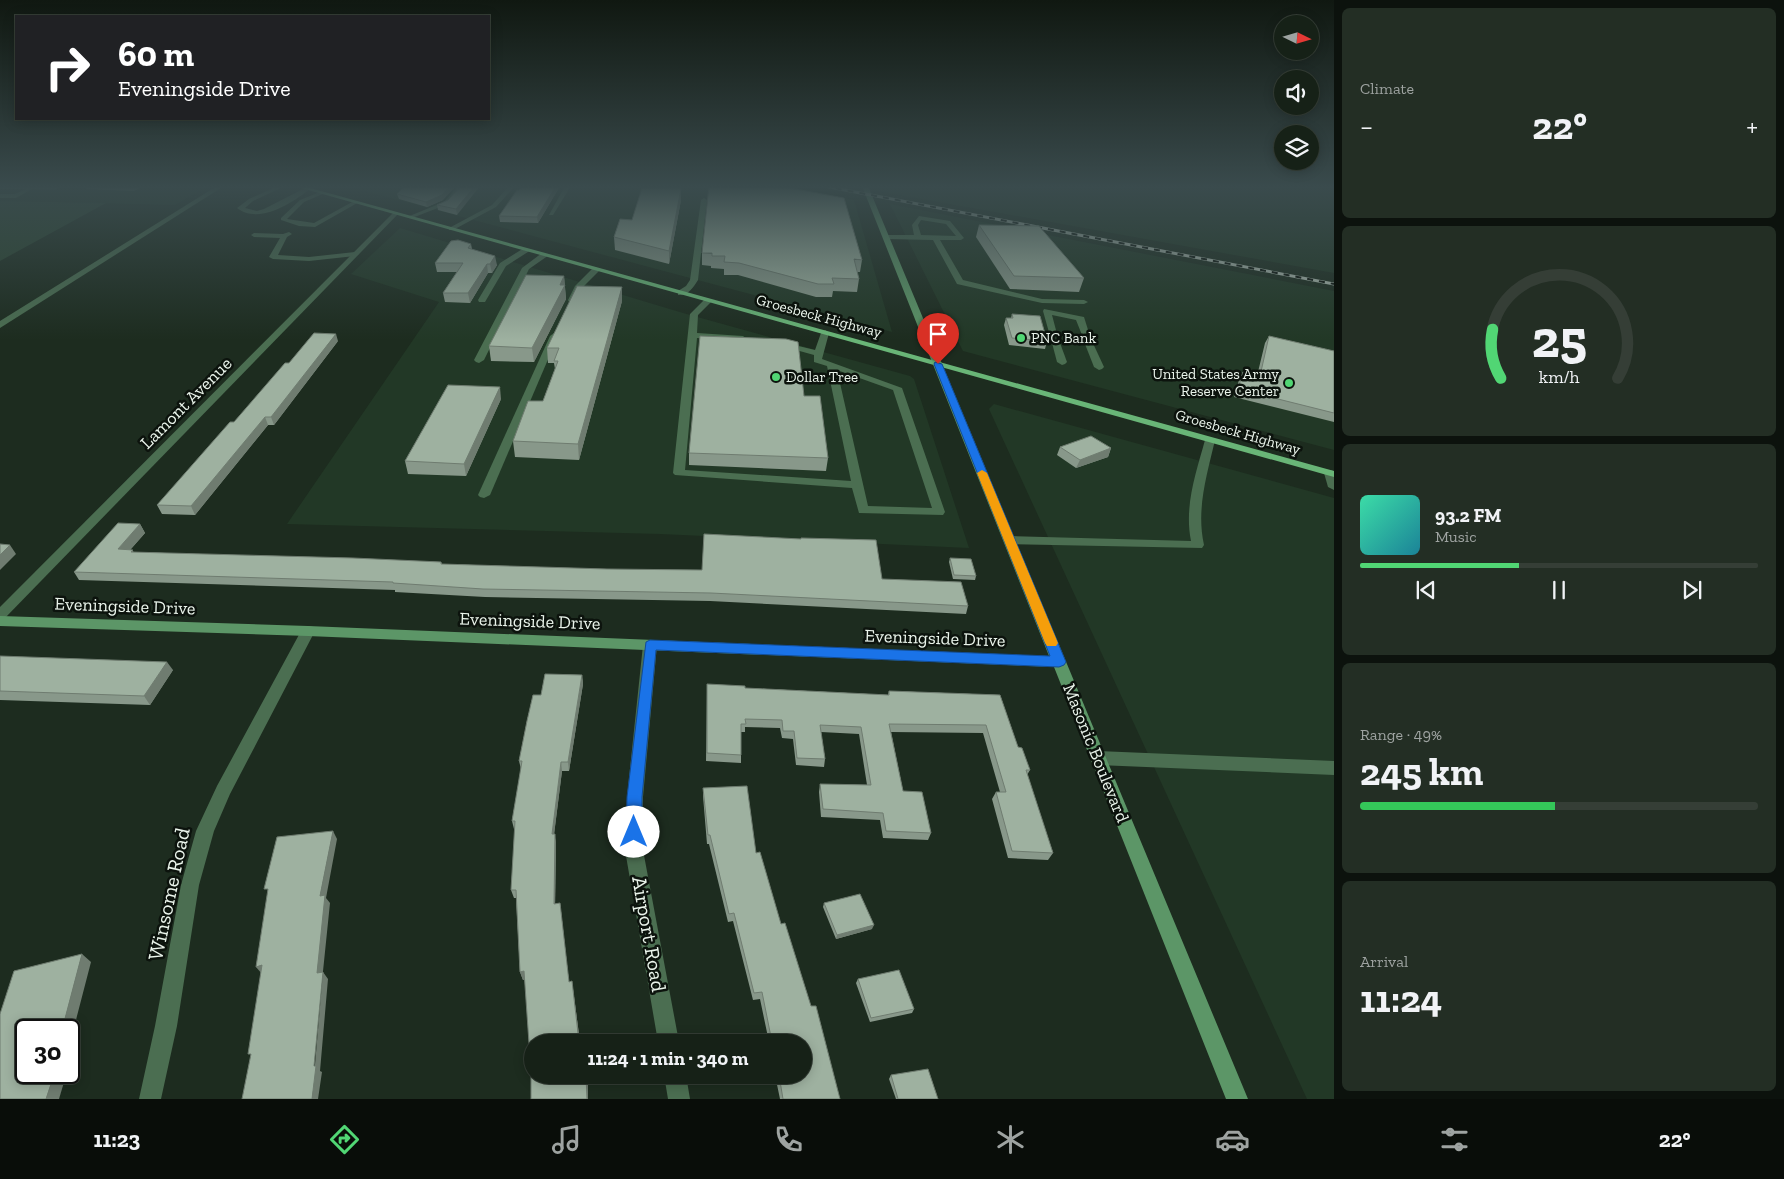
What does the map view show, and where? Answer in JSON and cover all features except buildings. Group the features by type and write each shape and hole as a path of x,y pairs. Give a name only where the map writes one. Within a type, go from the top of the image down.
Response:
{"main road":[{"name":"Groesbeck Highway","path":"481,237 1332,474"}],"street":[{"path":"0,325 139,237"},
{"path":"286,237 273,257 309,259 355,254"},
{"name":"Lamont Avenue","path":"0,615 372,237"},
{"path":"681,293 689,288 694,280 699,237"},
{"name":"Masonic Boulevard","path":"886,237 1237,1099"},
{"path":"895,237 960,237"},
{"path":"936,238 960,282 1042,301 1084,302"},
{"path":"482,300 503,265 527,250"},
{"path":"479,360 526,268 545,255"},
{"path":"566,313 578,288 597,270"},
{"path":"708,300 694,314 679,473 857,485"},
{"path":"1062,362 1047,311 1081,319 1080,321 1099,367"},
{"path":"484,495 558,330"},
{"path":"825,333 816,360 831,365 897,388 939,512 863,510 831,365"},
{"path":"693,335 751,339"},
{"path":"769,342 819,354"},
{"path":"1010,540 1198,545 1194,523 1194,507 1210,440"},
{"path":"1332,474 1334,487"},
{"name":"Eveningside Drive","path":"0,621 308,631 1059,662"},
{"name":"Winsome Road","path":"150,1099 166,1026 190,884 204,831 223,791 308,631"},
{"name":"Airport Road","path":"650,645 635,797 634,850 668,1034"},
{"path":"1098,758 1334,768"},
{"path":"677,1084 680,1099"}],"shaded area":[{"path":"0,237 43,237 0,261"},
{"path":"390,237 431,237 683,313 910,376 914,379 969,548 660,534 287,524 439,302 351,274"},
{"path":"538,237 865,237 892,332"},
{"path":"907,237 1060,237 1334,291 1334,450 963,351"},
{"path":"1135,237 1334,237 1334,273"},
{"path":"994,404 1334,498 1334,1099 1307,1099 989,409"}],"railway":[{"path":"1091,237 1334,284"}],"slow traffic":[{"path":"982,473 1051,643"}],"place":[{"name":"PNC Bank","path":"1021,338"},
{"name":"Dollar Tree","path":"776,377"},
{"name":"United States Army Reserve Center","path":"1289,383"}],"route":[{"path":"634,832 635,797 650,645 1059,662 938,364"}]}
